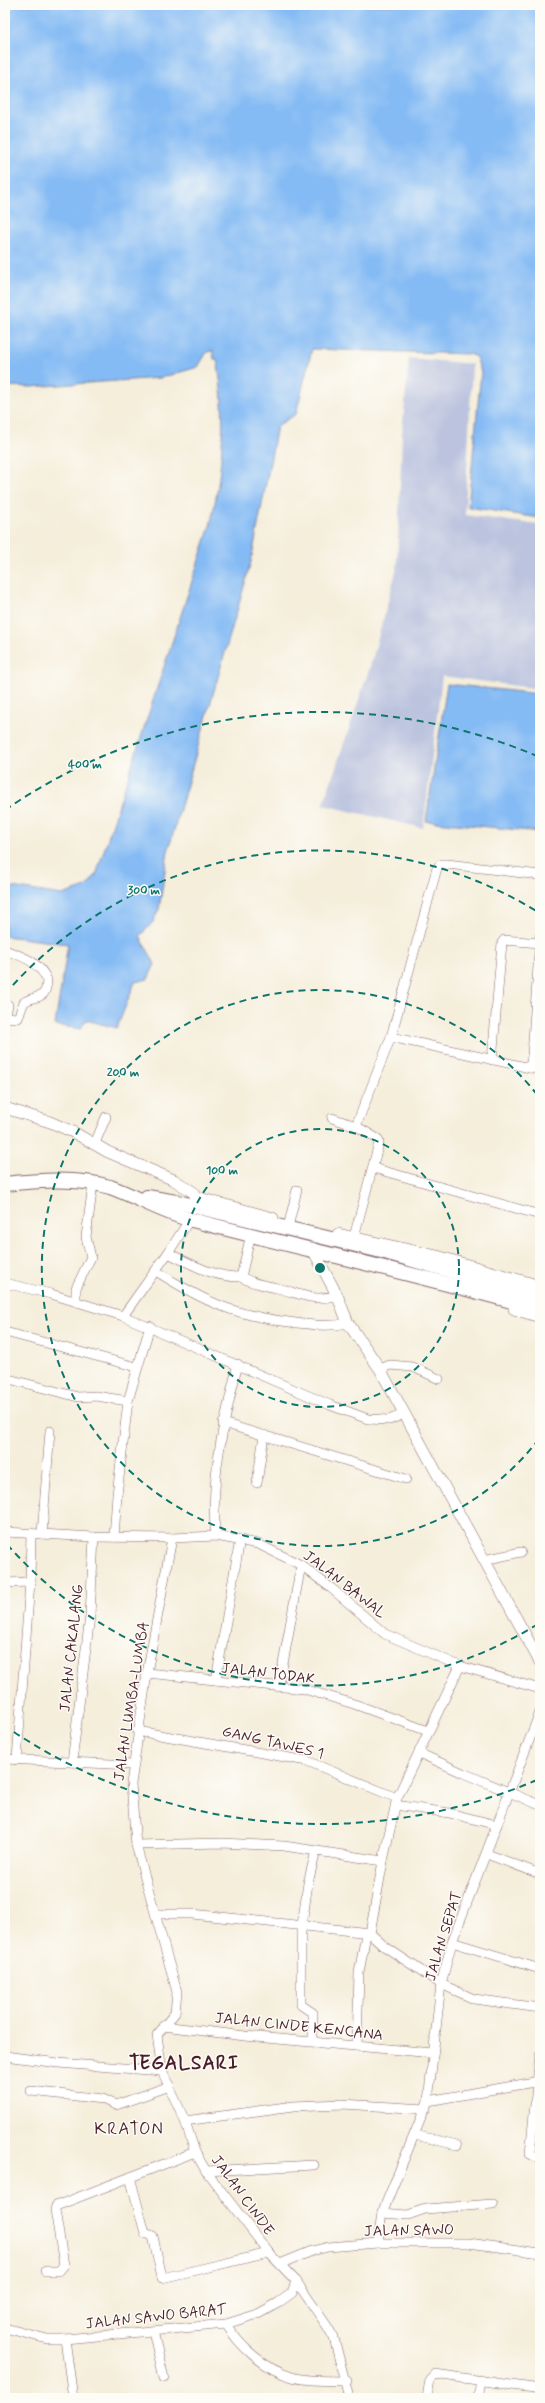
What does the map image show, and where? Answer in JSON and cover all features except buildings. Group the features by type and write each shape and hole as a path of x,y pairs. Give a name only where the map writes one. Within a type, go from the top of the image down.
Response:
{"highway":[{"path":"5,1184 54,1181 93,1184 109,1187 132,1196 160,1199 385,1252 540,1296"},
{"path":"194,1208 251,1234 313,1252 540,1309"}],"street":[{"path":"356,1126 391,1037 437,868 441,864 447,864 540,875"},
{"path":"530,1068 536,1057 540,936"},
{"path":"492,1060 502,943 504,940 540,944"},
{"path":"5,950 28,958 38,966 47,980 42,996 24,1002 18,1018 5,1017 8,1005 5,1003"},
{"path":"391,1037 492,1060 540,1069"},
{"path":"5,1108 50,1122 95,1143 108,1152 174,1180 193,1192 194,1208 168,1253 123,1316"},
{"path":"95,1143 106,1117"},
{"path":"332,1118 356,1126 378,1139 379,1148 354,1237"},
{"path":"373,1168 540,1215"},
{"path":"76,1302 76,1288 91,1257 86,1237 93,1184"},
{"path":"289,1223 297,1190"},
{"path":"194,1208 289,1223 354,1237 478,1267 540,1286"},
{"path":"241,1277 251,1234"},
{"path":"313,1252 337,1295 348,1323 380,1369 540,1662"},
{"path":"313,1252 540,1316"},
{"path":"168,1253 204,1272 228,1277 241,1277 256,1284 278,1288 308,1298 321,1299 337,1295"},
{"path":"156,1271 196,1296 233,1312 284,1322 318,1325 348,1323"},
{"path":"5,1283 76,1302 150,1326 368,1419 389,1420 404,1414"},
{"path":"114,1537 117,1495 128,1401 150,1326"},
{"path":"5,1332 138,1367"},
{"path":"216,1536 216,1492 223,1424 238,1364"},
{"path":"380,1369 390,1365 413,1367 439,1379"},
{"path":"5,1378 78,1397 96,1396 128,1401"},
{"path":"223,1424 264,1435 387,1474 406,1478"},
{"path":"42,1534 50,1432"},
{"path":"257,1483 264,1435"},
{"name":"JALAN BAWAL","path":"5,1532 94,1537 172,1538 216,1536 240,1539 263,1546 301,1566 331,1588 385,1634 460,1666 540,1690"},
{"path":"17,1760 30,1582 31,1534"},
{"name":"JALAN CAKALANG","path":"72,1762 90,1616 94,1537"},
{"name":"JALAN LUMBA-LUMBA","path":"163,2026 175,2013 177,1992 136,1845 132,1805 132,1765 172,1538"},
{"path":"216,1680 240,1539"},
{"path":"484,1560 521,1552"},
{"path":"279,1686 301,1566"},
{"path":"5,1583 30,1582"},
{"path":"357,2046 359,1973 396,1801 460,1666"},
{"name":"JALAN TODAK","path":"147,1673 279,1686 321,1693 428,1731"},
{"name":"JALAN SEPAT","path":"378,2243 382,2213 427,2105 441,1984 452,1942 540,1712"},
{"name":"GANG TAWES 1","path":"138,1730 307,1761 396,1801 497,1826"},
{"path":"419,1753 540,1805"},
{"path":"5,1759 132,1765"},
{"path":"136,1845 222,1843 284,1846 383,1861"},
{"path":"313,2041 313,2013 301,2005 303,1926 308,1883 316,1851"},
{"path":"486,1854 540,1874"},
{"path":"156,1914 192,1914 368,1933 441,1984 474,1999 540,2008"},
{"path":"452,1942 540,1969"},
{"name":"JALAN CINDE KENCANA","path":"163,2026 245,2036 433,2053"},
{"name":"JALAN CINDE","path":"163,2026 157,2035 162,2072 170,2086 185,2121 195,2152 206,2171 269,2253 296,2281 334,2338 347,2381 349,2398"},
{"path":"540,2055 537,2121 530,2154 540,2159"},
{"path":"5,2056 58,2063 162,2072"},
{"path":"185,2121 294,2106 342,2104 427,2105 539,2081"},
{"path":"31,2091 103,2099 119,2105 170,2086"},
{"path":"415,2135 457,2145"},
{"path":"46,2271 59,2271 64,2265 56,2206 195,2152"},
{"path":"206,2171 314,2165"},
{"path":"130,2177 145,2233 153,2236 162,2278 269,2253"},
{"path":"382,2213 408,2215 425,2210 493,2204"},
{"name":"JALAN SAWO","path":"280,2264 322,2248 378,2243 469,2243 540,2253"},
{"name":"JALAN SAWO BARAT","path":"5,2328 47,2339 65,2339 226,2324 258,2314 278,2303 292,2293 296,2281"},
{"path":"226,2324 243,2347 274,2369 292,2377 347,2381"},
{"path":"153,2331 164,2378"},
{"path":"65,2339 73,2398"},
{"path":"427,2398 430,2379 435,2374 540,2389"},
{"path":"478,2398 481,2380"}],"shaded area":[{"path":"409,358 472,364 465,515 540,525 540,689 442,676 423,828 323,805 371,664 397,568 402,435"}],"water":[{"path":"5,5 540,5 540,518 468,507 481,372 476,357 469,354 312,349 296,414 277,426 251,562 168,851 159,909 153,922 140,936 155,964 148,979 135,982 117,1028 86,1020 80,1029 55,1025 68,944 5,936 5,886 62,895 86,887 96,875 210,526 221,464 223,422 220,380 217,359 214,359 213,351 207,352 198,367 160,378 31,387 5,386"},
{"path":"447,684 540,694 540,832 426,821"}],"district":[{"name":"TEGALSARI","path":"184,2062"},
{"name":"KRATON","path":"129,2128"}]}
